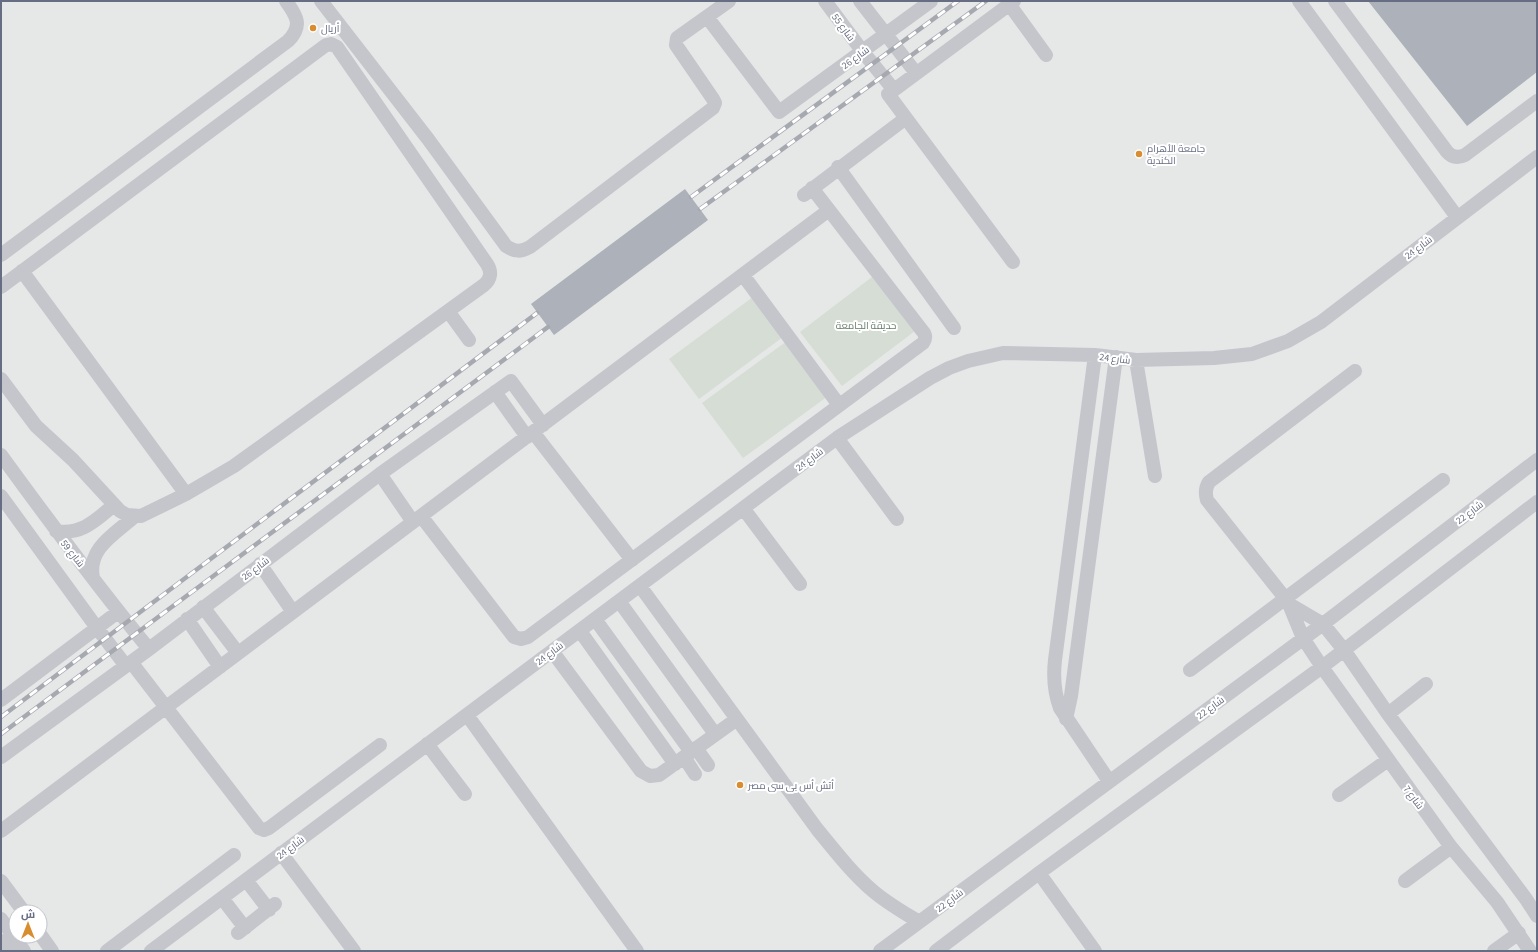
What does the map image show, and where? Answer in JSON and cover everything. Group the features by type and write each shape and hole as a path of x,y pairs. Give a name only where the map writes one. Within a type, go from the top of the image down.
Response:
{"street":[{"path":"1,255 294,36 297,28 297,21 295,13 286,1"},
{"path":"321,1 428,139 506,246 515,251 520,251 530,247 713,108 715,103 713,99 675,43 677,38 729,1"},
{"name":"شارع 55","path":"826,1 891,92 906,118 1013,262"},
{"path":"860,1 916,73"},
{"name":"شارع 26","path":"707,17 779,112 931,1"},
{"path":"1299,1 1457,217"},
{"path":"1335,1 1445,150 1451,156 1456,157 1465,155 1537,101"},
{"path":"891,92 1012,3 1046,55"},
{"path":"1,287 326,45 331,44 337,47 490,268 490,277 488,282 253,453 186,494 141,516 127,515 120,511 66,452 36,426 1,379"},
{"path":"380,474 514,637 521,639 528,637 926,340 926,336 829,210 808,192 906,118"},
{"name":"شارع 24","path":"151,951 837,438 930,378 948,368 968,360 1003,353 1094,355 1136,360 1214,358 1252,354 1288,341 1321,322 1537,157"},
{"path":"838,168 954,328"},
{"path":"1,831 829,210"},
{"path":"22,271 186,494"},
{"path":"743,274 839,406"},
{"path":"448,312 469,340"},
{"path":"1094,355 1054,673 1055,697 1066,719 1109,781"},
{"path":"1066,719 1072,696 1116,357"},
{"path":"1136,360 1155,476"},
{"path":"1355,371 1215,478 1206,486 1206,500 1287,601 1323,624 1344,650 1388,714 1532,895 1537,916"},
{"name":"شارع 26","path":"1,757 128,664 380,474 511,381 534,431"},
{"path":"495,392 534,431 632,560"},
{"path":"837,438 897,519"},
{"name":"شارع 59","path":"1,455 56,531 148,649"},
{"name":"شارع 22","path":"880,951 1323,624 1537,460"},
{"path":"1190,670 1287,601 1443,480"},
{"path":"1,496 97,628 165,708 259,828 264,830 269,828 380,745"},
{"path":"936,951 1039,873 1322,667 1537,502"},
{"path":"56,531 72,532 86,527 114,504"},
{"path":"743,508 800,584"},
{"path":"93,578 91,570 92,562 99,548 134,516"},
{"path":"260,564 293,612"},
{"path":"640,586 817,829 853,872 895,908 919,922"},
{"path":"619,601 715,734"},
{"name":"شارع 7","path":"1287,601 1303,638 1322,667 1451,847 1497,902 1530,951"},
{"path":"203,607 238,654"},
{"path":"1,700 118,612"},
{"path":"187,619 220,667"},
{"path":"595,619 686,755 696,774"},
{"path":"580,631 686,755 708,765"},
{"path":"552,651 641,771 650,776 659,775 737,719"},
{"path":"1388,714 1426,684"},
{"path":"467,715 637,951"},
{"path":"427,744 464,794"},
{"path":"1338,795 1388,760"},
{"path":"1405,881 1451,847"},
{"path":"281,853 354,951"},
{"path":"107,951 234,855"},
{"path":"1039,873 1095,951"},
{"path":"222,898 242,931 272,907 246,880"},
{"path":"1,881 18,904"},
{"path":"1,920 24,951"},
{"path":"1494,951 1519,933"},
{"path":"1,942 8,951"}],"shaded area":[{"path":"1,1 1537,1 1537,951 1,951"}],"green space":[{"name":"حديقة الجامعة","path":"872,277 915,331 842,386 800,332"},
{"path":"753,297 783,337 699,399 669,359"},
{"path":"787,341 828,396 743,458 702,403"}],"building":[{"path":"1368,1 1537,1 1537,72 1467,126"},
{"path":"685,189 708,220 554,335 531,304"}],"railway":[{"path":"691,197 958,1"},
{"path":"700,209 986,1"},
{"path":"1,717 537,313"},
{"path":"1,734 548,327"}],"place":[{"name":"أريال","path":"313,28"},
{"name":"جامعة الأهرام الكندية","path":"1139,154"},
{"name":"أتش أس بى سى مصر","path":"740,785"}]}
